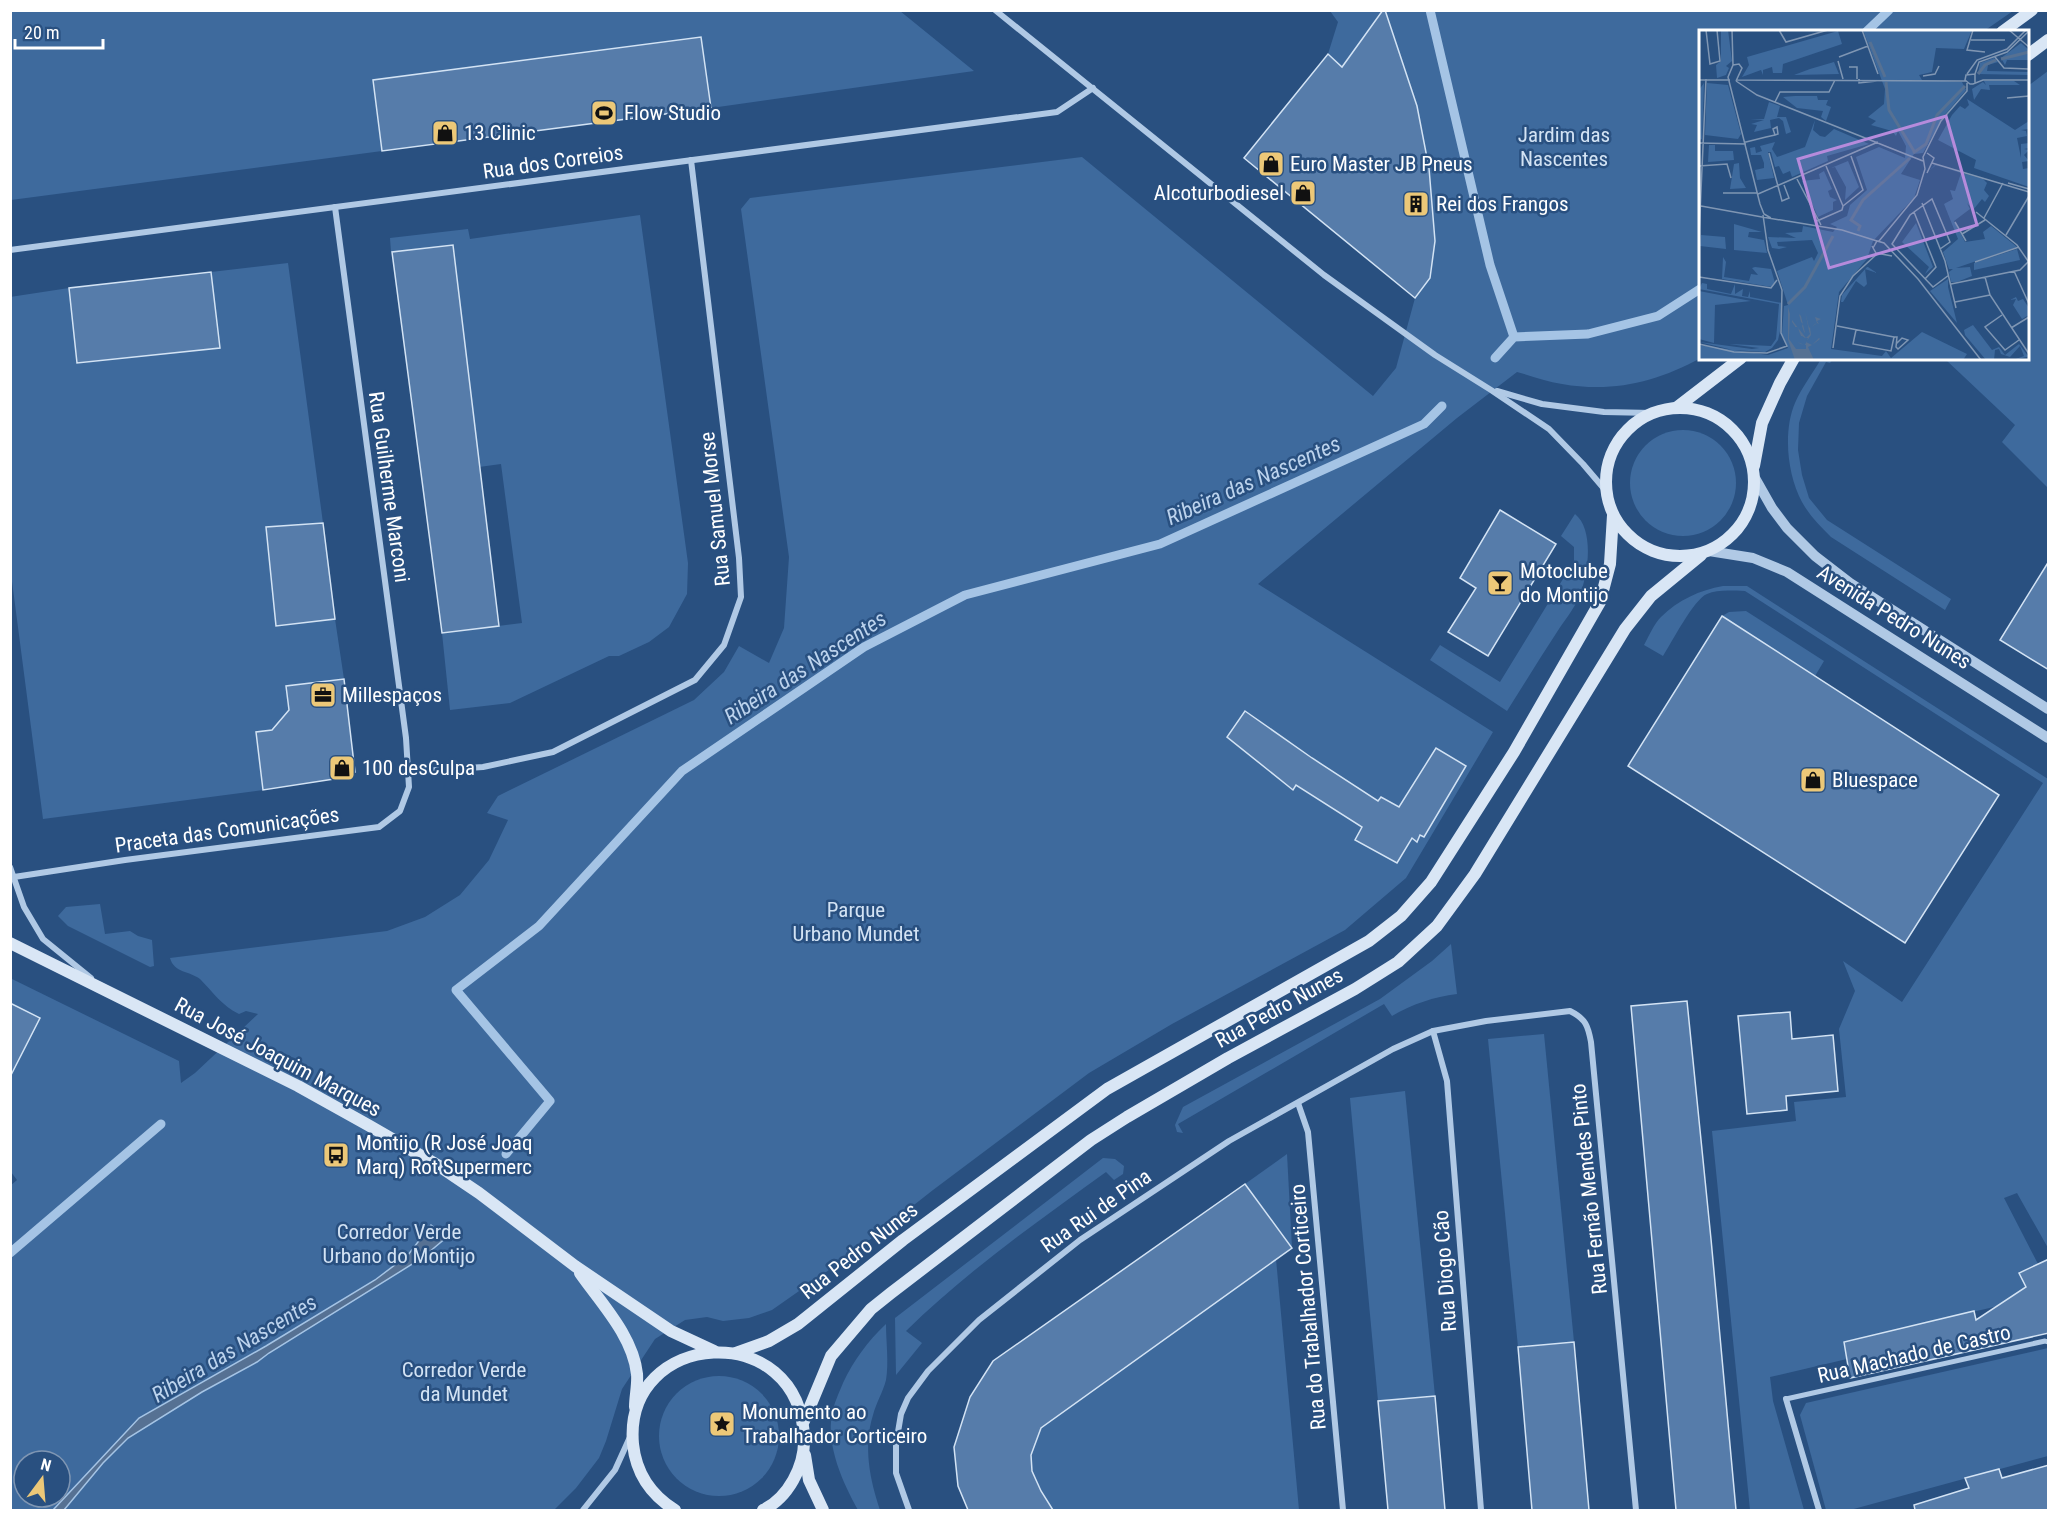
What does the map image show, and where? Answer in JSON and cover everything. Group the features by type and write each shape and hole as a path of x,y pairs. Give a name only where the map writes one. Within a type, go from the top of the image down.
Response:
{"main road":[{"path":"2005,30 2032,10"},
{"path":"2029,55 2049,40"},
{"path":"1676,408 1738,360"},
{"path":"1754,473 1762,423 1793,360"},
{"name":"Rua Pedro Nunes","path":"804,1421 831,1356 871,1309 891,1293 1091,1140 1228,1058 1355,989 1398,962 1437,926 1475,874 1625,629 1651,596 1705,553 1729,540 1744,522 1753,501 1754,473 1746,447 1734,429 1716,417 1697,409 1676,408 1652,413 1631,426 1616,444 1607,466 1605,491 1613,514 1624,532 1640,545 1659,554 1680,557 1705,553"},
{"name":"Rua Pedro Nunes","path":"736,1353 769,1341 798,1324 903,1240 1107,1089 1369,941 1401,916 1437,872 1514,752 1600,602 1610,564 1613,514"},
{"name":"Rua José Joaquim Marques","path":"10,943 298,1086 439,1166 479,1193 575,1266 671,1331 714,1352"},
{"name":"Rua José Joaquim Marques","path":"575,1266 624,1335 633,1355 637,1375 633,1427 634,1456 644,1481 661,1501 675,1510"},
{"path":"633,1427 640,1401 653,1381 670,1366 691,1356 714,1352 736,1353 760,1361 780,1377 795,1398 804,1421 804,1447 809,1480 823,1510"},
{"path":"763,1510 786,1492 798,1471 804,1447"}],"street":[{"path":"995,10 1324,275 1435,356 1549,429 1605,491"},
{"name":"Rua dos Correios","path":"10,250 1057,112 1093,88"},
{"name":"Rua Samuel Morse","path":"408,772 483,767 553,752 695,680 724,645 741,597 739,558 691,160"},
{"name":"Rua Guilherme Marconi","path":"335,207 406,738 408,772"},
{"path":"1491,390 1542,404 1604,412 1652,413"},
{"name":"Avenida Pedro Nunes","path":"1754,473 1782,521 1815,556 1850,583 2049,709"},
{"name":"Avenida Pedro Nunes","path":"1705,553 1753,558 1787,572 2049,738"},
{"name":"Praceta das Comunicações","path":"14,877 379,827 400,811 409,788 408,772"},
{"path":"10,867 24,908 43,939 105,990"},
{"name":"Rua Fernão Mendes Pinto","path":"1433,1031 1486,1020 1570,1011 1587,1023 1591,1042 1636,1510"},
{"name":"Rua Rui de Pina","path":"909,1510 896,1473 896,1444 901,1414 908,1398 928,1371 979,1320 1080,1240 1229,1141 1393,1049 1433,1031"},
{"name":"Rua Diogo Cão","path":"1433,1031 1447,1081 1481,1510"},
{"name":"Rua do Trabalhador Corticeiro","path":"1298,1102 1308,1132 1343,1510"},
{"name":"Rua Machado de Castro","path":"1786,1399 2045,1341 2049,1342"},
{"path":"1786,1399 1819,1510"},
{"path":"583,1510 615,1470 633,1427"}],"green space":[{"path":"10,11 900,11 974,71 711,108 701,37 373,81 382,151 11,200"},
{"path":"1330,11 1383,11 1342,67 1328,54 1338,22"},
{"name":"Corredor Verde Urbano do Montijo","path":"1385,11 2013,11 1985,30 1699,30 1699,359 1651,379 1617,386 1562,384 1517,372 1457,418 1258,584 1493,732 1406,878 1345,930 1172,1024 1089,1073 849,1256 772,1310 749,1318 723,1321 707,1317 685,1320 655,1339 622,1389 599,1458 576,1488 554,1510 11,1510 10,1186 17,1180 11,1172 11,1051 21,1056 40,1018 11,1003 10,978 179,1061 181,1083 195,1073 258,1014 246,1011 239,1014 233,1011 200,979 179,969 170,958 387,931 425,917 460,895 489,860 508,820 487,813 498,796 694,700 724,672 739,646 769,663 784,628 789,557 741,209 750,198 1082,157 1373,396 1396,368 1415,298 1430,278 1435,241 1429,167 1417,106"},
{"path":"2048,71 2048,488 2002,442 2015,425 1946,360 2029,360 2029,85"},
{"path":"640,215 688,563 687,594 669,627 649,642 619,656 609,656 510,703 450,710 442,633 522,623 501,464 479,467 453,245 391,252 390,238 468,229 470,239"},
{"path":"288,263 323,523 266,528 276,626 335,619 344,679 286,686 289,716 283,717 279,722 280,729 256,733 263,790 43,819 10,566 10,297 69,288 77,363 219,348 211,272"},
{"path":"1820,360 1832,360 1830,363 1826,362 1807,396 1799,423 1798,450 1809,498 1827,520 1951,599 1945,610 1831,537 1811,516 1797,491 1788,452 1791,414 1798,397"},
{"path":"1683,430 1703,434 1720,446 1732,463 1736,483 1732,503 1720,520 1703,532 1683,536 1663,532 1646,520 1634,503 1630,483 1634,463 1646,446 1663,434"},
{"path":"1575,514 1585,531 1588,554 1579,597 1507,711 1430,660 1440,645 1500,682 1574,561 1574,547 1561,536"},
{"path":"1723,586 1747,586 2048,779 2048,1248 2017,1193 2004,1198 2038,1264 2019,1272 2026,1287 1998,1306 1845,1342 1847,1359 1770,1377 1773,1401 1804,1510 1750,1510 1712,1131 1796,1121 1794,1102 1846,1097 1839,1029 1855,991 1843,961 1902,1002 2043,783 1745,591 1716,591 1707,594 1690,612 1663,656 1644,645 1658,620 1668,611 1698,593"},
{"path":"1746,611 1824,661 1815,676 1722,616 1729,612"},
{"path":"100,904 105,934 130,931 152,940 154,966 150,967 68,926 58,916 66,907"},
{"path":"1451,944 1457,994 1423,1002 1392,1016 1384,1004 1178,1124 1183,1133 1177,1132 1175,1125 1183,1107 1380,999 1432,961"},
{"path":"1544,1034 1574,1342 1518,1347 1488,1039"},
{"path":"1405,1091 1435,1396 1378,1401 1350,1098"},
{"path":"1287,1154 1292,1248 1245,1184"},
{"path":"1103,1158 1115,1159 1124,1166 1123,1174 1114,1180 1106,1172 1003,1248 929,1309 906,1331 922,1343 896,1375 895,1318"},
{"path":"1276,1259 1299,1510 1053,1510 1032,1471 1031,1456 1041,1428"},
{"path":"886,1324 886,1380 874,1411 868,1439 873,1487 880,1510 858,1510 837,1464 831,1439 832,1414 838,1394 852,1367 867,1345"},
{"path":"2048,1348 2048,1456 1850,1510 1826,1510 1800,1415 1806,1403"},
{"path":"719,1376 742,1380 762,1393 775,1413 779,1436 775,1459 762,1479 742,1492 719,1496 696,1492 676,1479 663,1459 659,1436 663,1413 676,1393 696,1380"}],"shaded area":[{"path":"431,1225 447,1237 422,1258 257,1362 202,1392 128,1438 103,1463 72,1500 72,1490 139,1418 266,1346 375,1280 408,1255"}],"building":[{"path":"1385,10 1417,106 1429,168 1435,241 1430,278 1415,298 1244,158 1328,54 1342,67"},
{"path":"701,37 711,108 382,151 373,80"},
{"path":"453,245 499,626 442,633 392,252"},
{"path":"211,272 220,348 77,363 69,288"},
{"name":"Motoclube do Montijo","path":"1500,510 1556,544 1488,656 1448,632 1476,588 1460,578"},
{"path":"323,523 335,619 276,626 266,527"},
{"path":"2049,561 2049,670 2000,640"},
{"name":"Bluespace","path":"1722,616 1999,795 1905,943 1628,766"},
{"path":"344,679 355,772 347,777 263,790 256,732 272,730 289,710 286,686"},
{"path":"1245,711 1378,801 1381,797 1399,807 1436,748 1466,766 1424,837 1420,835 1417,842 1412,838 1397,863 1355,840 1362,827 1296,785 1293,790 1227,737"},
{"path":"1687,1001 1736,1510 1676,1510 1631,1006"},
{"path":"10,1003 40,1018 10,1077"},
{"path":"1790,1012 1792,1039 1833,1035 1838,1091 1786,1096 1787,1110 1747,1114 1738,1016"},
{"path":"1245,1184 1292,1248 1041,1428 1031,1455 1032,1471 1053,1510 968,1510 958,1486 954,1447 970,1397 993,1361"},
{"path":"2049,1259 2049,1333 1850,1378 1844,1342 1974,1311 1976,1320 2026,1287 2019,1273"},
{"path":"1574,1342 1589,1510 1532,1510 1518,1347"},
{"path":"1435,1396 1445,1510 1388,1510 1378,1401"},
{"path":"2049,1465 2049,1510 1915,1510 1914,1505 1969,1488 1965,1478 1999,1469 2002,1478"}],"waterway":[{"path":"1430,10 1490,265 1514,337"},
{"name":"Ribeira das Nascentes","path":"1868,30 1889,10"},
{"name":"Ribeira das Nascentes","path":"1495,358 1514,337 1588,334 1658,316 1699,290"},
{"name":"Ribeira das Nascentes","path":"506,1154 550,1101 456,990 539,926 682,771 864,647 965,595 1160,544 1424,424 1442,406"},
{"path":"10,1253 161,1124"}],"place":[{"name":"Flow Studio","path":"604,113"},
{"name":"13 Clinic","path":"445,133"},
{"name":"Euro Master JB Pneus","path":"1271,164"},
{"name":"Alcoturbodiesel","path":"1303,193"},
{"name":"Rei dos Frangos","path":"1416,204"},
{"name":"Motoclube do Montijo","path":"1500,583"},
{"name":"Millespaços","path":"323,695"},
{"name":"100 desCulpa","path":"342,768"},
{"name":"Bluespace","path":"1813,780"},
{"name":"Montijo (R José Joaq Marq) Rot Supermerc","path":"336,1155"},
{"name":"Monumento ao Trabalhador Corticeiro","path":"722,1424"}],"park label":[{"name":"Jardim das Nascentes","path":"1564,147"},
{"name":"Parque Urbano Mundet","path":"856,922"},
{"name":"Corredor Verde da Mundet","path":"464,1382"}]}
